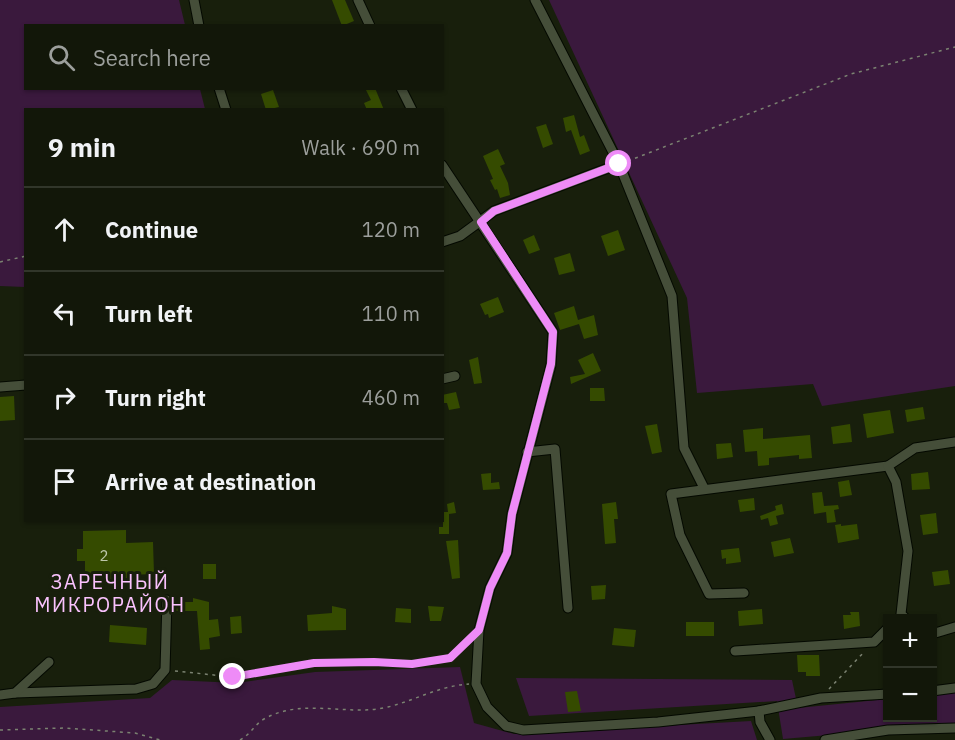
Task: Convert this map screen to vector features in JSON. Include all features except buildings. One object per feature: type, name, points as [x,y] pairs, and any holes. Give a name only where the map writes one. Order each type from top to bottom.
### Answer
[{"type":"street","points":[[194,0],[199,24]]},
{"type":"street","points":[[358,0],[369,24]]},
{"type":"street","points":[[535,0],[619,164],[672,296],[684,448],[704,488]]},
{"type":"street","points":[[220,90],[225,108]]},
{"type":"street","points":[[402,90],[411,108]]},
{"type":"street","points":[[444,241],[460,236],[494,211],[619,164]]},
{"type":"street","points":[[444,168],[553,332],[551,364],[512,514],[507,553],[490,588],[479,630],[476,684],[487,706],[506,726],[523,730],[658,722],[759,711],[821,698],[883,694]]},
{"type":"street","points":[[444,379],[455,376]]},
{"type":"street","points":[[0,387],[24,385]]},
{"type":"street","points":[[744,593],[710,594],[680,535],[671,494],[888,466],[915,448],[955,442]]},
{"type":"street","points":[[527,452],[555,450],[568,608]]},
{"type":"street","points":[[888,466],[896,482],[908,551],[901,614]]},
{"type":"street","points":[[0,695],[136,689],[153,684],[165,670],[167,600]]},
{"type":"street","points":[[937,633],[955,627]]},
{"type":"street","points":[[735,651],[874,642],[883,633]]},
{"type":"street","points":[[15,693],[49,662]]},
{"type":"street","points":[[937,690],[955,688]]},
{"type":"street","points":[[759,711],[760,723],[770,740]]},
{"type":"street","points":[[825,740],[888,730],[955,728]]},
{"type":"path","points":[[619,164],[851,74],[955,47]]},
{"type":"path","points":[[0,261],[24,256]]},
{"type":"path","points":[[165,670],[233,677],[314,663],[412,664],[450,658],[479,630]]},
{"type":"path","points":[[821,698],[874,642]]},
{"type":"path","points":[[240,740],[263,719],[291,710],[334,708],[370,710],[390,707],[448,686],[476,684]]},
{"type":"path","points":[[0,730],[64,728],[135,733],[160,740]]},
{"type":"shaded area","points":[[0,0],[179,0],[185,24],[24,24],[24,90],[200,90],[205,108],[24,108],[24,287],[0,286]]},
{"type":"shaded area","points":[[549,0],[955,0],[955,386],[822,406],[813,384],[697,393],[687,298]]},
{"type":"shaded area","points":[[460,667],[474,723],[514,734],[751,721],[757,740],[0,740],[0,707],[150,698],[172,680],[237,683],[315,672]]},
{"type":"shaded area","points":[[516,678],[792,680],[798,708],[883,699],[883,722],[937,722],[937,694],[955,692],[955,724],[783,739],[777,701],[529,716]]},
{"type":"district","name":"ЗАРЕЧНЫЙ МИКРОРАЙОН","points":[[110,592]]},
{"type":"route","points":[[233,677],[314,663],[412,664],[450,658],[479,630],[490,588],[507,553],[512,514],[551,364],[553,332],[481,222],[494,211],[619,164]]}]
